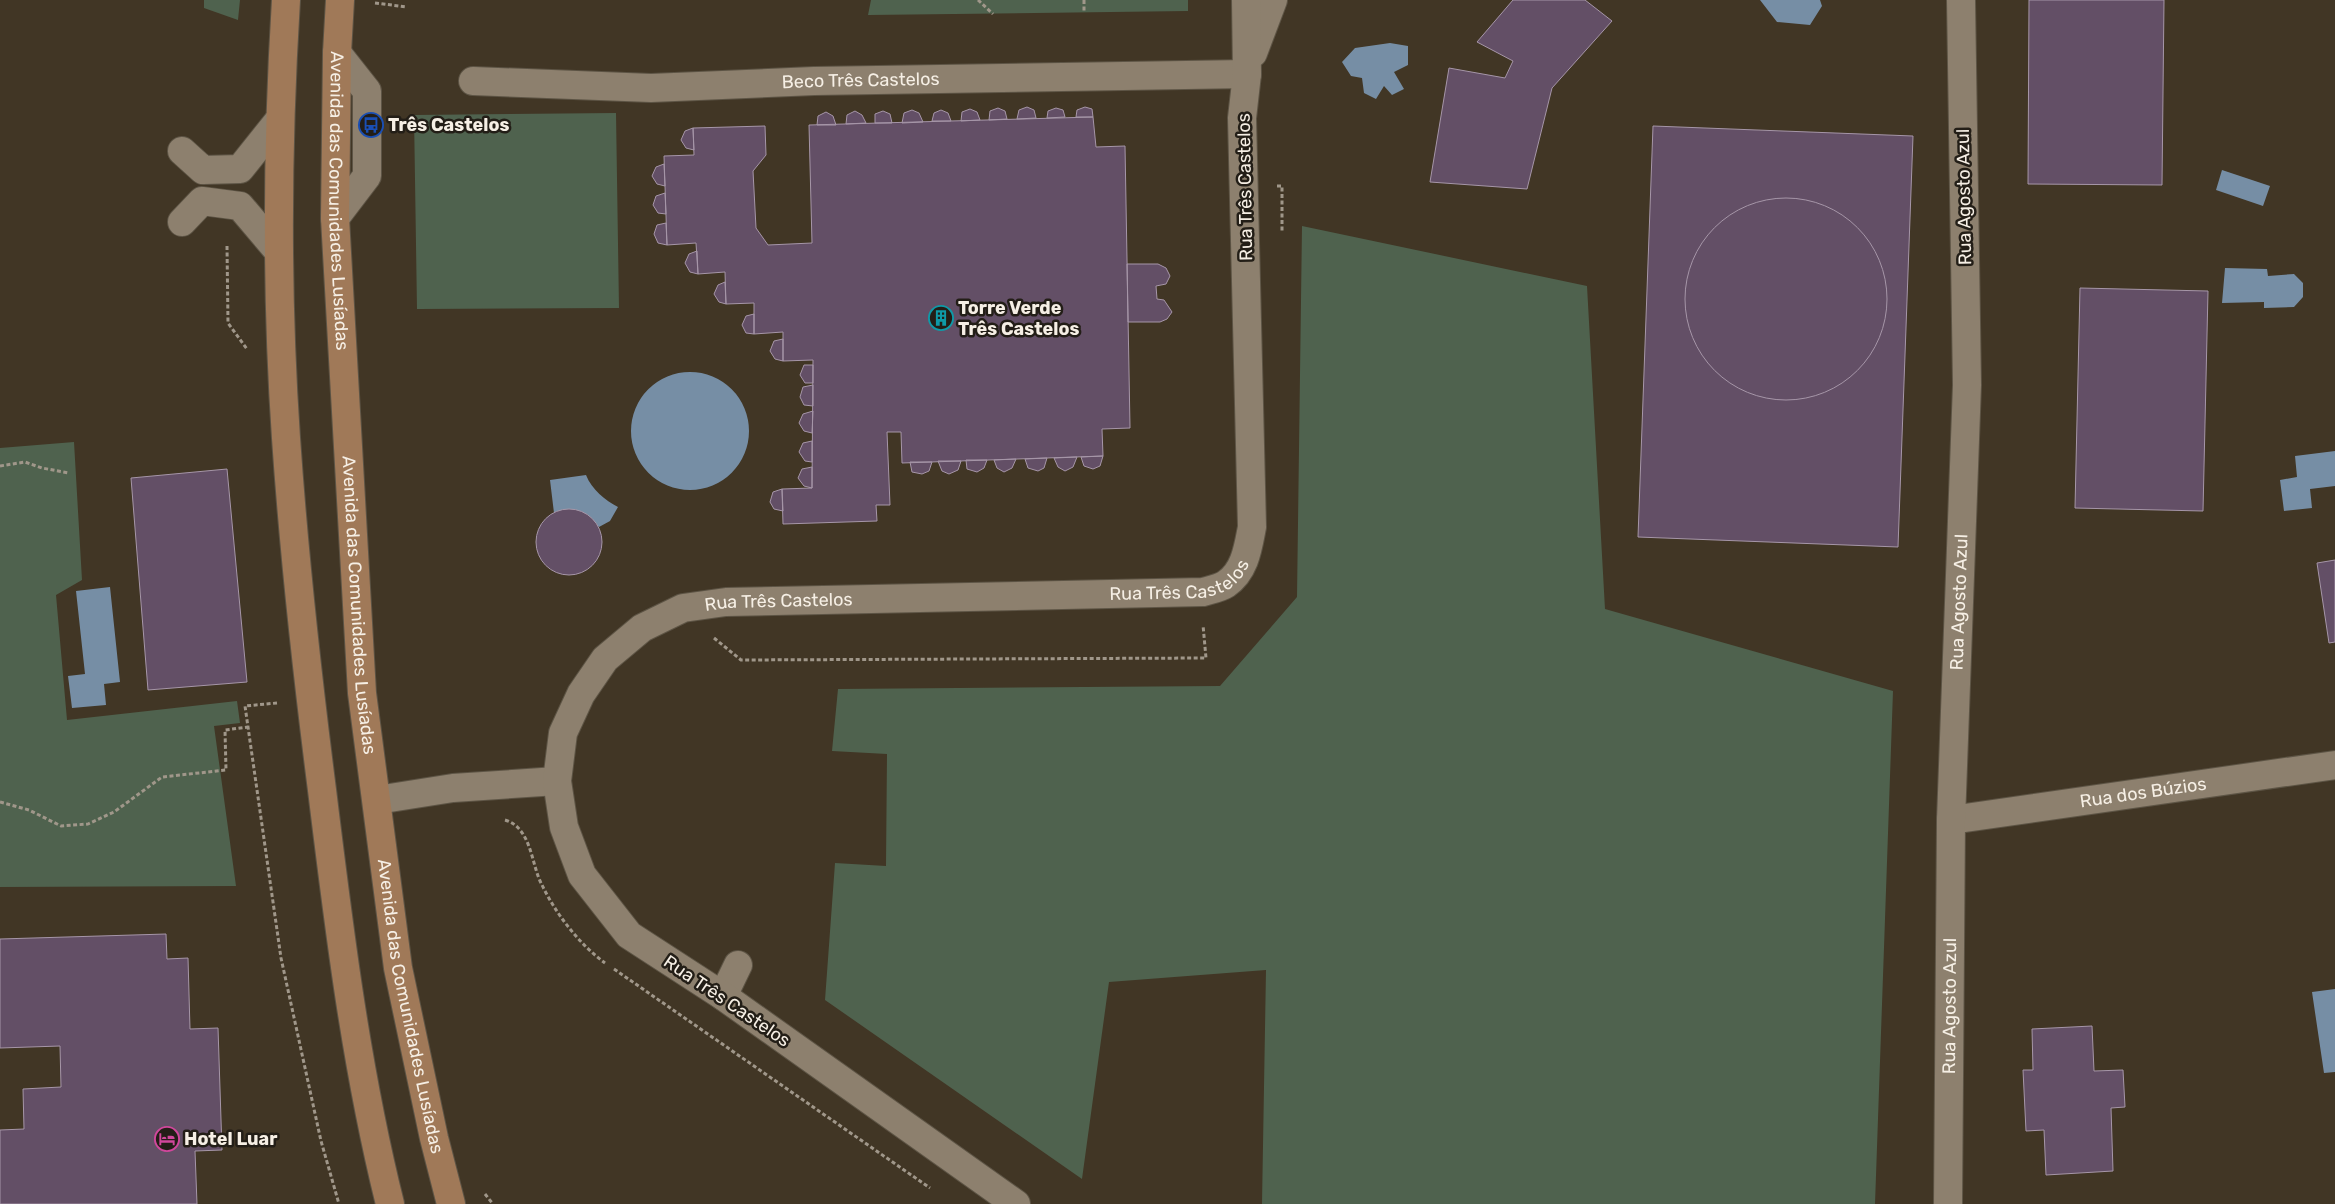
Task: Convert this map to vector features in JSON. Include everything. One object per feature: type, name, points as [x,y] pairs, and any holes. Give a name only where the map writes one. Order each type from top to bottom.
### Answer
[{"type":"main road","points":[[286,0],[280,119],[279,252],[286,438],[310,696],[346,988],[390,1204]]},
{"type":"main road","name":"Avenida das Comunidades Lusíadas","points":[[340,0],[337,53],[335,218],[362,693],[398,968],[434,1138],[451,1204]]},
{"type":"street","name":"Rua Três Castelos","points":[[1016,1204],[723,996],[629,935],[582,875],[564,827],[557,781],[563,733],[581,694],[606,659],[642,628],[683,608],[726,602],[1203,592],[1226,585],[1241,569],[1248,551],[1252,527],[1242,118],[1247,74],[1246,0]]},
{"type":"street","name":"Rua Três Castelos","points":[[1247,74],[1257,39],[1273,0]]},
{"type":"street","name":"Rua Agosto Azul","points":[[1948,1204],[1951,820],[1967,385],[1961,0]]},
{"type":"street","name":"Beco Três Castelos","points":[[473,81],[651,88],[824,81],[1247,74]]},
{"type":"street","points":[[182,151],[203,170],[240,169],[280,119]]},
{"type":"street","points":[[182,222],[202,200],[240,206],[279,252]]},
{"type":"street","name":"Rua dos Búzios","points":[[1951,820],[2335,765]]},
{"type":"street","points":[[377,800],[453,788],[557,781]]},
{"type":"street","points":[[723,996],[738,965]]},
{"type":"path","points":[[978,0],[993,14]]},
{"type":"path","points":[[1084,0],[1084,12]]},
{"type":"path","points":[[367,2],[407,7]]},
{"type":"path","points":[[211,202],[211,218],[227,246],[228,323],[251,355]]},
{"type":"path","points":[[0,466],[25,462],[42,468],[69,473]]},
{"type":"path","points":[[278,693],[278,703],[246,706],[248,727],[281,958],[321,1141],[339,1204]]},
{"type":"path","points":[[0,802],[28,810],[61,826],[88,824],[114,812],[138,792],[162,777],[226,770],[225,730],[248,727]]},
{"type":"path","points":[[498,818],[513,822],[529,845],[541,884],[570,928],[598,957],[936,1193]]},
{"type":"path","points":[[484,1192],[493,1204]]},
{"type":"green space","points":[[204,0],[240,0],[238,20],[204,8]]},
{"type":"green space","points":[[871,0],[1188,0],[1188,11],[868,15]]},
{"type":"green space","points":[[616,113],[619,308],[417,309],[414,115]]},
{"type":"green space","points":[[1302,226],[1587,286],[1605,609],[1893,691],[1875,1204],[1262,1204],[1266,970],[1109,982],[1082,1179],[825,1000],[835,863],[886,866],[887,754],[832,751],[838,689],[1220,686],[1297,597]]},
{"type":"green space","points":[[74,442],[82,580],[56,595],[67,720],[237,701],[240,723],[214,726],[236,886],[0,887],[0,448]]},
{"type":"water","points":[[1760,0],[1820,0],[1822,6],[1810,25],[1777,22]]},
{"type":"water","points":[[1390,43],[1408,46],[1408,65],[1394,72],[1404,89],[1392,95],[1384,86],[1376,99],[1364,93],[1362,78],[1351,76],[1342,62],[1355,48]]},
{"type":"water","points":[[2222,170],[2270,186],[2263,206],[2216,190]]},
{"type":"water","points":[[2225,268],[2267,269],[2268,276],[2294,274],[2303,283],[2303,297],[2294,307],[2264,308],[2264,302],[2222,303]]},
{"type":"water","points":[[690,372],[713,376],[732,389],[745,408],[749,431],[745,454],[732,473],[713,486],[690,490],[667,486],[648,473],[635,454],[631,431],[635,408],[648,389],[667,376]]},
{"type":"water","points":[[2335,451],[2335,486],[2310,489],[2312,508],[2284,511],[2280,480],[2297,477],[2295,456]]},
{"type":"water","points":[[586,475],[599,494],[618,507],[610,521],[599,527],[590,517],[579,511],[567,510],[554,513],[550,480]]},
{"type":"water","points":[[110,587],[120,682],[104,684],[106,705],[72,708],[68,676],[85,674],[76,591]]},
{"type":"water","points":[[2335,989],[2335,1072],[2324,1073],[2312,992]]},
{"type":"building","points":[[1513,0],[1585,0],[1612,21],[1552,88],[1527,189],[1430,182],[1449,68],[1505,78],[1513,61],[1477,42]]},
{"type":"building","points":[[2029,0],[2164,0],[2162,185],[2028,184]]},
{"type":"building","points":[[1027,107],[1034,110],[1036,118],[1017,119],[1019,110]]},
{"type":"building","points":[[1085,107],[1092,109],[1093,117],[1076,117],[1077,110]]},
{"type":"building","points":[[998,108],[1005,111],[1007,119],[989,120],[990,111]]},
{"type":"building","points":[[1056,108],[1063,110],[1065,117],[1047,118],[1048,111]]},
{"type":"building","points":[[970,109],[977,112],[980,120],[961,121],[962,112]]},
{"type":"building","points":[[912,110],[919,113],[923,122],[902,123],[904,113]]},
{"type":"building","points":[[941,110],[948,113],[951,121],[932,121],[934,113]]},
{"type":"building","points":[[855,111],[862,115],[866,123],[846,124],[847,115]]},
{"type":"building","points":[[883,111],[890,114],[892,123],[875,123],[875,114]]},
{"type":"building","points":[[826,112],[833,116],[836,125],[817,125],[818,116]]},
{"type":"building","name":"Torre Verde Três Castelos","points":[[1093,117],[1096,147],[1125,146],[1130,428],[1102,429],[1103,456],[902,463],[901,432],[887,432],[890,505],[876,505],[877,521],[783,524],[782,489],[812,488],[813,360],[783,361],[783,332],[754,334],[754,303],[726,304],[725,272],[698,274],[696,243],[667,245],[664,156],[694,155],[693,128],[765,126],[766,155],[753,171],[756,228],[768,245],[812,243],[809,125]]},
{"type":"building","points":[[1653,126],[1913,136],[1898,547],[1638,537]]},
{"type":"building","points":[[693,128],[694,150],[686,148],[681,140],[685,131]]},
{"type":"building","points":[[664,164],[665,186],[657,184],[652,176],[656,167]]},
{"type":"building","points":[[665,193],[666,214],[658,213],[653,205],[656,196]]},
{"type":"building","points":[[1786,198],[1806,200],[1825,206],[1842,215],[1864,235],[1879,260],[1885,279],[1887,299],[1885,319],[1879,338],[1870,355],[1850,377],[1825,392],[1806,398],[1786,400],[1766,398],[1747,392],[1730,383],[1708,363],[1693,338],[1687,319],[1685,299],[1687,279],[1693,260],[1702,243],[1722,221],[1747,206],[1766,200]]},
{"type":"building","points":[[666,223],[667,245],[658,243],[654,234],[657,225]]},
{"type":"building","points":[[697,251],[698,274],[690,272],[685,263],[689,254]]},
{"type":"building","points":[[1127,264],[1158,264],[1166,268],[1170,276],[1166,284],[1156,286],[1157,299],[1164,300],[1172,312],[1167,319],[1160,322],[1128,322]]},
{"type":"building","points":[[725,282],[726,304],[719,302],[714,294],[718,285]]},
{"type":"building","points":[[2080,288],[2208,291],[2203,511],[2075,508]]},
{"type":"building","points":[[754,314],[754,334],[746,333],[742,325],[746,316]]},
{"type":"building","points":[[783,339],[783,361],[775,359],[770,351],[774,341]]},
{"type":"building","points":[[804,365],[813,365],[813,383],[805,383],[800,375]]},
{"type":"building","points":[[813,385],[813,406],[804,405],[800,397],[803,387]]},
{"type":"building","points":[[813,411],[812,433],[804,431],[799,423],[803,414]]},
{"type":"building","points":[[812,441],[812,462],[805,461],[799,452],[803,443]]},
{"type":"building","points":[[1103,456],[1100,466],[1093,469],[1084,466],[1081,457]]},
{"type":"building","points":[[1077,457],[1073,467],[1065,471],[1058,467],[1054,458]]},
{"type":"building","points":[[1047,458],[1044,468],[1038,471],[1028,468],[1025,459]]},
{"type":"building","points":[[1016,459],[1012,468],[1004,472],[997,468],[994,460]]},
{"type":"building","points":[[966,460],[987,460],[984,468],[977,472],[967,469]]},
{"type":"building","points":[[938,461],[961,461],[958,470],[949,474],[942,471]]},
{"type":"building","points":[[910,462],[932,462],[929,471],[922,474],[912,472]]},
{"type":"building","points":[[812,467],[812,488],[804,486],[798,478],[802,469]]},
{"type":"building","points":[[227,469],[247,682],[148,690],[131,478]]},
{"type":"building","points":[[782,489],[783,511],[774,509],[770,502],[773,492]]},
{"type":"building","points":[[575,509],[593,518],[600,529],[602,542],[600,555],[593,566],[582,573],[563,575],[545,566],[538,555],[536,536],[545,518],[556,511]]},
{"type":"building","points":[[2335,560],[2335,642],[2329,643],[2317,563]]},
{"type":"building","points":[[166,934],[167,959],[188,958],[190,1029],[218,1028],[222,1150],[195,1151],[197,1204],[0,1204],[0,1130],[24,1129],[23,1089],[61,1087],[60,1046],[0,1048],[0,939]]},
{"type":"building","points":[[2092,1026],[2094,1071],[2123,1070],[2125,1107],[2111,1108],[2113,1171],[2046,1175],[2044,1130],[2026,1131],[2023,1070],[2033,1070],[2032,1029]]},
{"type":"place","name":"Três Castelos","points":[[371,125]]},
{"type":"place","name":"Torre Verde Três Castelos","points":[[941,318]]},
{"type":"place","name":"Hotel Luar","points":[[167,1139]]}]
